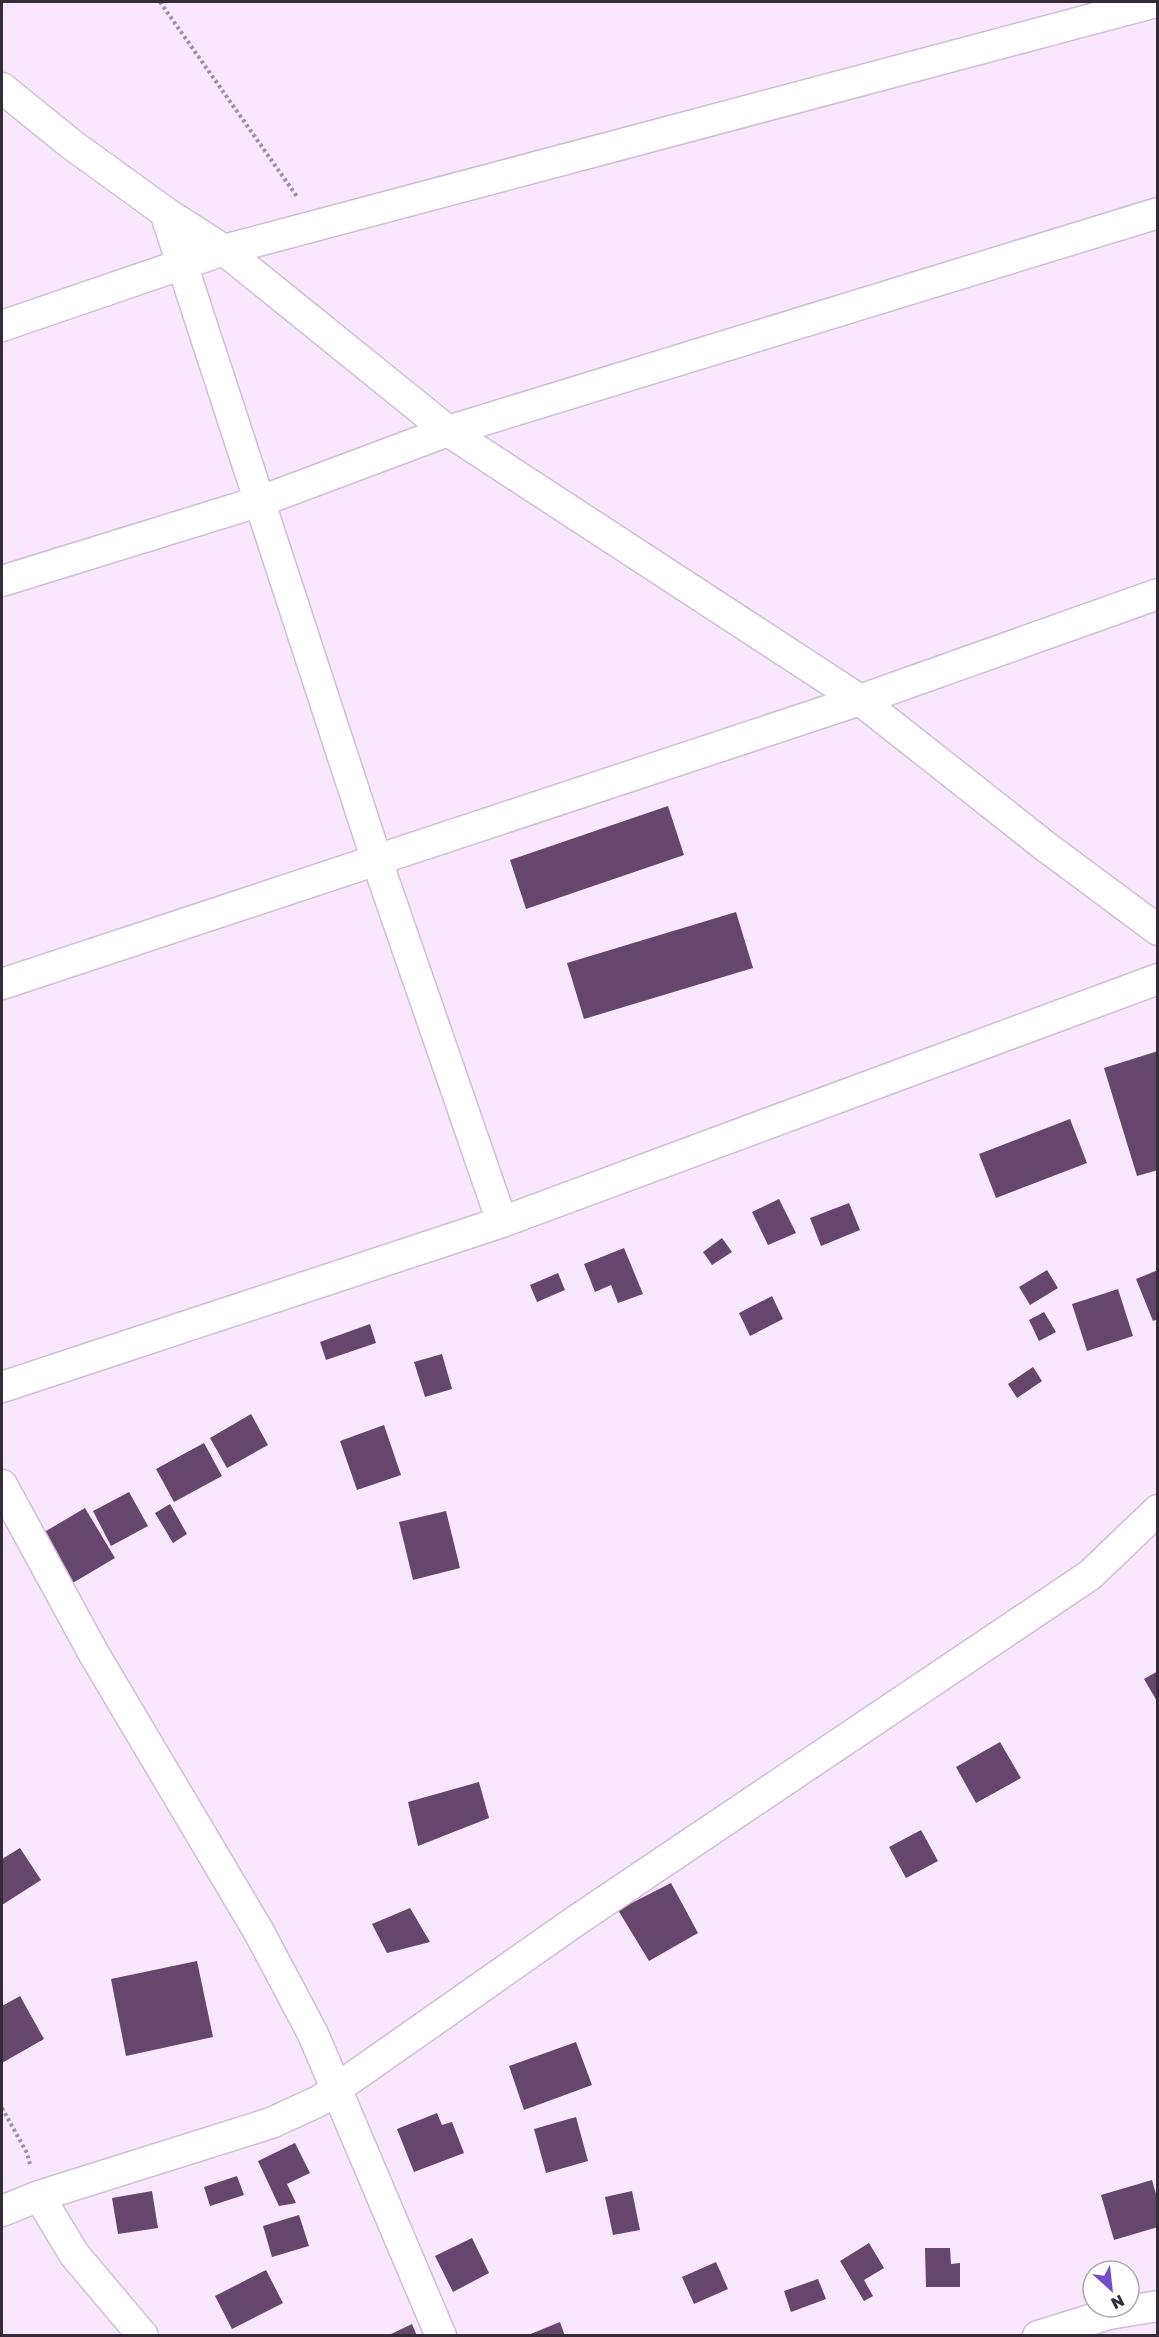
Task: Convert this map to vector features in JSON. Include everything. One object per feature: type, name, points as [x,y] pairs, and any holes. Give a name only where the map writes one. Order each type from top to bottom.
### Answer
[{"type":"street","points":[[2,326],[224,250],[1156,2]]},
{"type":"street","points":[[2,88],[71,144],[165,212],[224,250],[448,431],[860,699],[1045,846],[1158,930]]},
{"type":"street","points":[[165,212],[376,858],[502,1222]]},
{"type":"street","points":[[2,581],[261,501],[448,431],[1158,213]]},
{"type":"street","points":[[2,984],[860,699],[1158,594]]},
{"type":"street","points":[[2,1387],[502,1222],[1158,979]]},
{"type":"street","points":[[2,1485],[94,1654],[260,1932],[313,2034],[338,2088],[399,2240],[441,2336]]},
{"type":"street","points":[[2,2211],[39,2196],[271,2123],[319,2101],[577,1920],[1090,1575],[1158,1510]]},
{"type":"street","points":[[39,2196],[74,2254],[143,2336]]},
{"type":"street","points":[[1038,2336],[1109,2314],[1158,2306]]},
{"type":"path","points":[[160,2],[317,225]]},
{"type":"path","points":[[2,2108],[27,2153],[39,2196]]},
{"type":"building","points":[[668,806],[684,855],[526,909],[510,860]]},
{"type":"building","points":[[736,912],[753,968],[584,1019],[567,963]]},
{"type":"building","points":[[1158,1051],[1158,1170],[1137,1176],[1104,1068]]},
{"type":"building","points":[[1070,1119],[1087,1163],[996,1198],[979,1154]]},
{"type":"building","points":[[779,1199],[796,1233],[768,1245],[752,1212]]},
{"type":"building","points":[[849,1203],[860,1230],[821,1246],[810,1218]]},
{"type":"building","points":[[722,1238],[732,1252],[712,1265],[703,1252]]},
{"type":"building","points":[[624,1248],[643,1294],[618,1303],[611,1285],[595,1292],[584,1264]]},
{"type":"building","points":[[1047,1270],[1058,1288],[1030,1305],[1019,1287]]},
{"type":"building","points":[[1158,1270],[1158,1319],[1153,1321],[1136,1279]]},
{"type":"building","points":[[558,1273],[565,1290],[537,1302],[530,1285]]},
{"type":"building","points":[[1118,1289],[1133,1336],[1087,1351],[1072,1304]]},
{"type":"building","points":[[772,1296],[783,1319],[750,1336],[739,1313]]},
{"type":"building","points":[[1044,1312],[1056,1332],[1039,1341],[1029,1320]]},
{"type":"building","points":[[370,1324],[376,1343],[326,1360],[320,1342]]},
{"type":"building","points":[[442,1354],[452,1389],[425,1397],[414,1362]]},
{"type":"building","points":[[1033,1367],[1042,1381],[1017,1398],[1008,1384]]},
{"type":"building","points":[[251,1414],[268,1445],[227,1468],[210,1438]]},
{"type":"building","points":[[384,1425],[401,1475],[357,1490],[340,1441]]},
{"type":"building","points":[[204,1443],[222,1476],[174,1502],[156,1469]]},
{"type":"building","points":[[129,1492],[148,1526],[111,1546],[93,1511]]},
{"type":"building","points":[[170,1504],[187,1534],[173,1543],[155,1513]]},
{"type":"building","points":[[85,1508],[115,1558],[71,1584],[41,1534]]},
{"type":"building","points":[[446,1511],[460,1568],[413,1580],[399,1522]]},
{"type":"building","points":[[1158,1671],[1158,1703],[1144,1679]]},
{"type":"building","points":[[1000,1742],[1021,1778],[976,1803],[956,1767]]},
{"type":"building","points":[[479,1782],[489,1818],[418,1846],[408,1802]]},
{"type":"building","points":[[921,1830],[938,1861],[906,1878],[889,1847]]},
{"type":"building","points":[[20,1848],[41,1880],[2,1905],[2,1859]]},
{"type":"building","points":[[671,1883],[698,1933],[649,1961],[618,1910]]},
{"type":"building","points":[[410,1908],[430,1942],[387,1953],[372,1924]]},
{"type":"building","points":[[197,1961],[213,2037],[126,2056],[111,1979]]},
{"type":"building","points":[[20,1996],[44,2039],[2,2063],[2,2006]]},
{"type":"building","points":[[576,2042],[592,2085],[524,2110],[509,2066]]},
{"type":"building","points":[[437,2113],[442,2125],[452,2122],[464,2153],[414,2172],[397,2129]]},
{"type":"building","points":[[576,2117],[588,2161],[546,2173],[534,2129]]},
{"type":"building","points":[[295,2143],[310,2173],[287,2184],[296,2203],[279,2206],[258,2161]]},
{"type":"building","points":[[237,2176],[244,2195],[210,2206],[204,2187]]},
{"type":"building","points":[[1152,2180],[1158,2201],[1158,2227],[1114,2240],[1101,2195]]},
{"type":"building","points":[[152,2191],[158,2228],[118,2234],[112,2198]]},
{"type":"building","points":[[632,2191],[640,2230],[613,2235],[605,2197]]},
{"type":"building","points":[[299,2215],[309,2246],[272,2257],[263,2226]]},
{"type":"building","points":[[472,2238],[489,2273],[453,2292],[435,2256]]},
{"type":"building","points":[[869,2243],[884,2268],[864,2280],[873,2296],[864,2301],[840,2261]]},
{"type":"building","points":[[925,2248],[950,2248],[951,2264],[960,2263],[960,2287],[926,2287]]},
{"type":"building","points":[[716,2262],[728,2289],[694,2304],[682,2277]]},
{"type":"building","points":[[266,2270],[283,2303],[232,2329],[215,2296]]},
{"type":"building","points":[[818,2279],[826,2299],[791,2312],[784,2291]]},
{"type":"building","points":[[560,2322],[565,2336],[528,2336],[528,2335]]},
{"type":"building","points":[[412,2324],[417,2336],[387,2336]]}]
